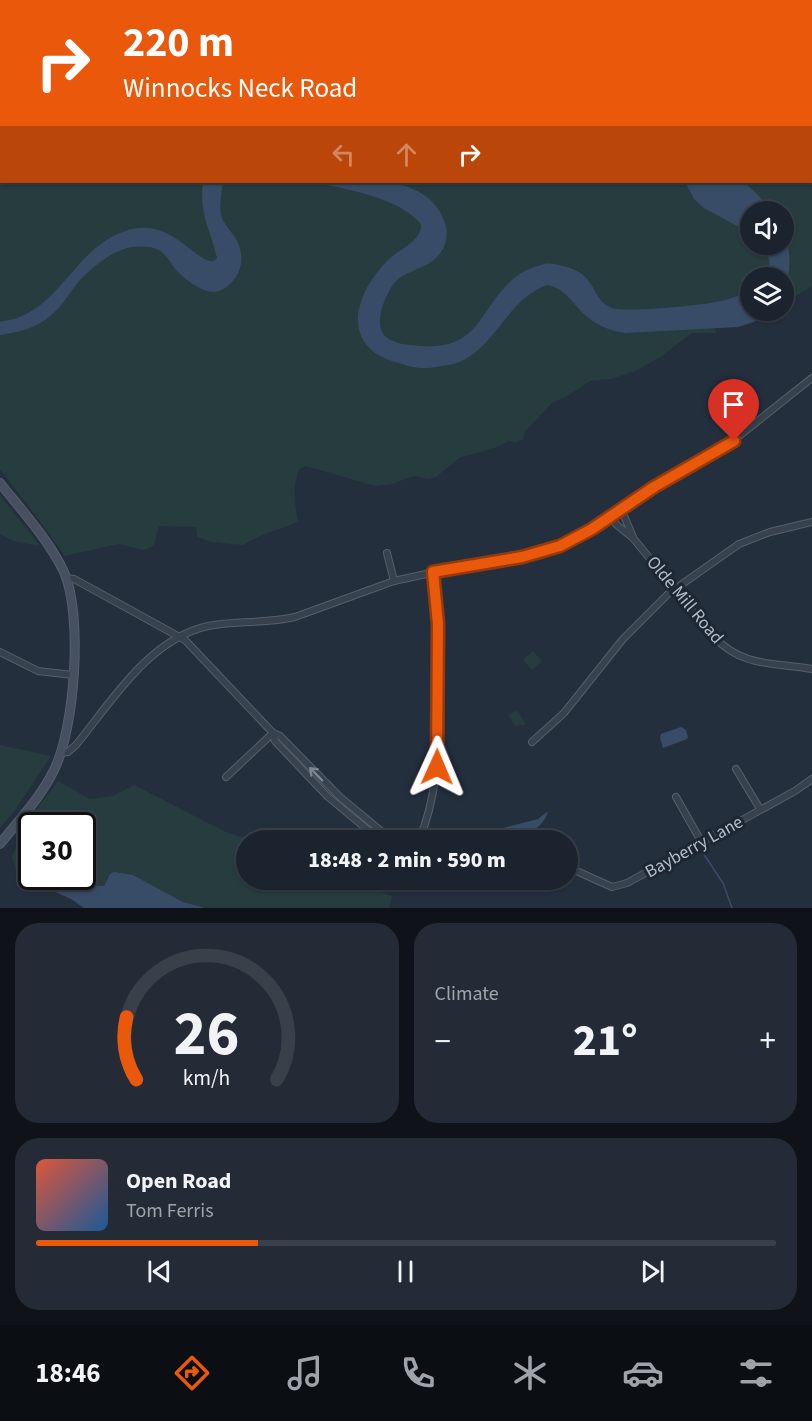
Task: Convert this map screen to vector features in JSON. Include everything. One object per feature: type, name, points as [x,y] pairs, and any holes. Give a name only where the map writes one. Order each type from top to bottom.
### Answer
[{"type":"main road","points":[[0,483],[45,542],[66,579],[73,613],[73,675],[68,726],[61,753],[54,771],[38,795],[0,844]]},
{"type":"street","points":[[61,753],[68,752],[76,745],[142,665],[179,635],[212,626],[302,616],[394,581],[508,560],[548,550],[574,539],[654,487],[729,444],[812,378]]},
{"type":"street","name":"Olde Mill Road","points":[[620,510],[633,538]]},
{"type":"street","name":"Olde Mill Road","points":[[610,517],[633,538],[713,636],[732,653],[755,662],[812,669]]},
{"type":"street","points":[[532,742],[564,713],[623,639],[662,598],[739,544],[765,534],[812,522]]},
{"type":"street","points":[[387,553],[394,581]]},
{"type":"street","points":[[422,830],[433,798],[437,767],[438,624],[433,572]]},
{"type":"street","points":[[66,579],[79,582],[179,635],[203,657],[273,733],[280,736],[340,797],[380,830]]},
{"type":"street","points":[[0,652],[34,670],[73,675]]},
{"type":"street","points":[[226,777],[273,733]]},
{"type":"street","points":[[273,733],[275,741],[314,784],[368,830]]},
{"type":"street","points":[[736,769],[760,809]]},
{"type":"street","name":"Bayberry Lane","points":[[578,871],[616,887],[702,843],[795,791],[812,779]]},
{"type":"street","points":[[676,797],[702,843]]},
{"type":"green space","points":[[0,183],[694,183],[740,222],[740,255],[770,255],[770,267],[740,267],[740,298],[709,305],[716,333],[692,333],[659,358],[633,372],[611,379],[590,381],[566,397],[553,402],[525,431],[523,439],[515,443],[509,441],[459,458],[436,477],[428,479],[414,476],[392,484],[375,486],[306,466],[299,469],[295,489],[298,522],[243,545],[211,542],[197,537],[196,527],[159,526],[154,545],[150,548],[142,550],[119,544],[65,556],[0,469]]},
{"type":"green space","points":[[741,183],[812,183],[812,286],[794,297],[794,267],[791,267],[790,255],[794,255],[794,201],[758,201]]},
{"type":"green space","points":[[0,495],[40,546],[13,541],[0,534]]},
{"type":"green space","points":[[533,651],[542,661],[532,670],[523,660]]},
{"type":"green space","points":[[517,710],[526,724],[516,727],[508,715]]},
{"type":"green space","points":[[0,745],[51,756],[15,810],[0,828]]},
{"type":"green space","points":[[58,781],[90,799],[113,796],[134,785],[236,835],[236,890],[376,890],[392,896],[389,908],[205,908],[183,902],[133,875],[110,874],[104,886],[98,886],[96,885],[96,812],[34,812]]},
{"type":"green space","points":[[18,843],[17,874],[12,857]]},
{"type":"water","points":[[203,183],[223,183],[221,214],[241,253],[239,271],[228,286],[215,292],[201,289],[177,271],[159,250],[132,247],[110,255],[90,270],[59,308],[39,324],[14,333],[0,335],[0,322],[19,317],[37,307],[50,297],[97,247],[111,237],[128,230],[144,228],[158,230],[170,235],[199,256],[214,261],[217,258],[206,221]]},
{"type":"water","points":[[318,183],[393,183],[407,186],[423,194],[436,206],[445,223],[446,241],[440,253],[429,263],[398,279],[382,307],[381,331],[388,339],[406,345],[440,346],[455,342],[476,326],[501,291],[513,279],[526,270],[546,264],[563,266],[583,275],[600,299],[612,308],[649,309],[703,304],[740,295],[740,321],[755,321],[738,327],[625,333],[594,322],[559,289],[547,285],[522,300],[483,345],[472,355],[459,362],[418,368],[386,359],[375,353],[365,343],[358,320],[360,307],[370,283],[378,272],[390,258],[418,236],[421,224],[399,207],[371,196]]},
{"type":"water","points":[[686,183],[745,183],[763,201],[740,201],[740,228],[704,208],[694,199]]},
{"type":"water","points":[[768,255],[789,255],[789,267],[769,267]]},
{"type":"water","points":[[681,727],[686,730],[687,739],[663,748],[661,734]]},
{"type":"water","points":[[548,811],[540,825],[534,830],[500,830],[503,828],[538,819]]},
{"type":"water","points":[[114,872],[133,875],[183,902],[205,908],[84,908],[51,890],[96,890],[96,885],[104,886],[110,874]]},
{"type":"waterway","points":[[703,853],[723,883],[732,908]]},
{"type":"route","points":[[437,767],[438,624],[433,572],[522,557],[560,546],[592,529],[654,487],[734,441]]}]
